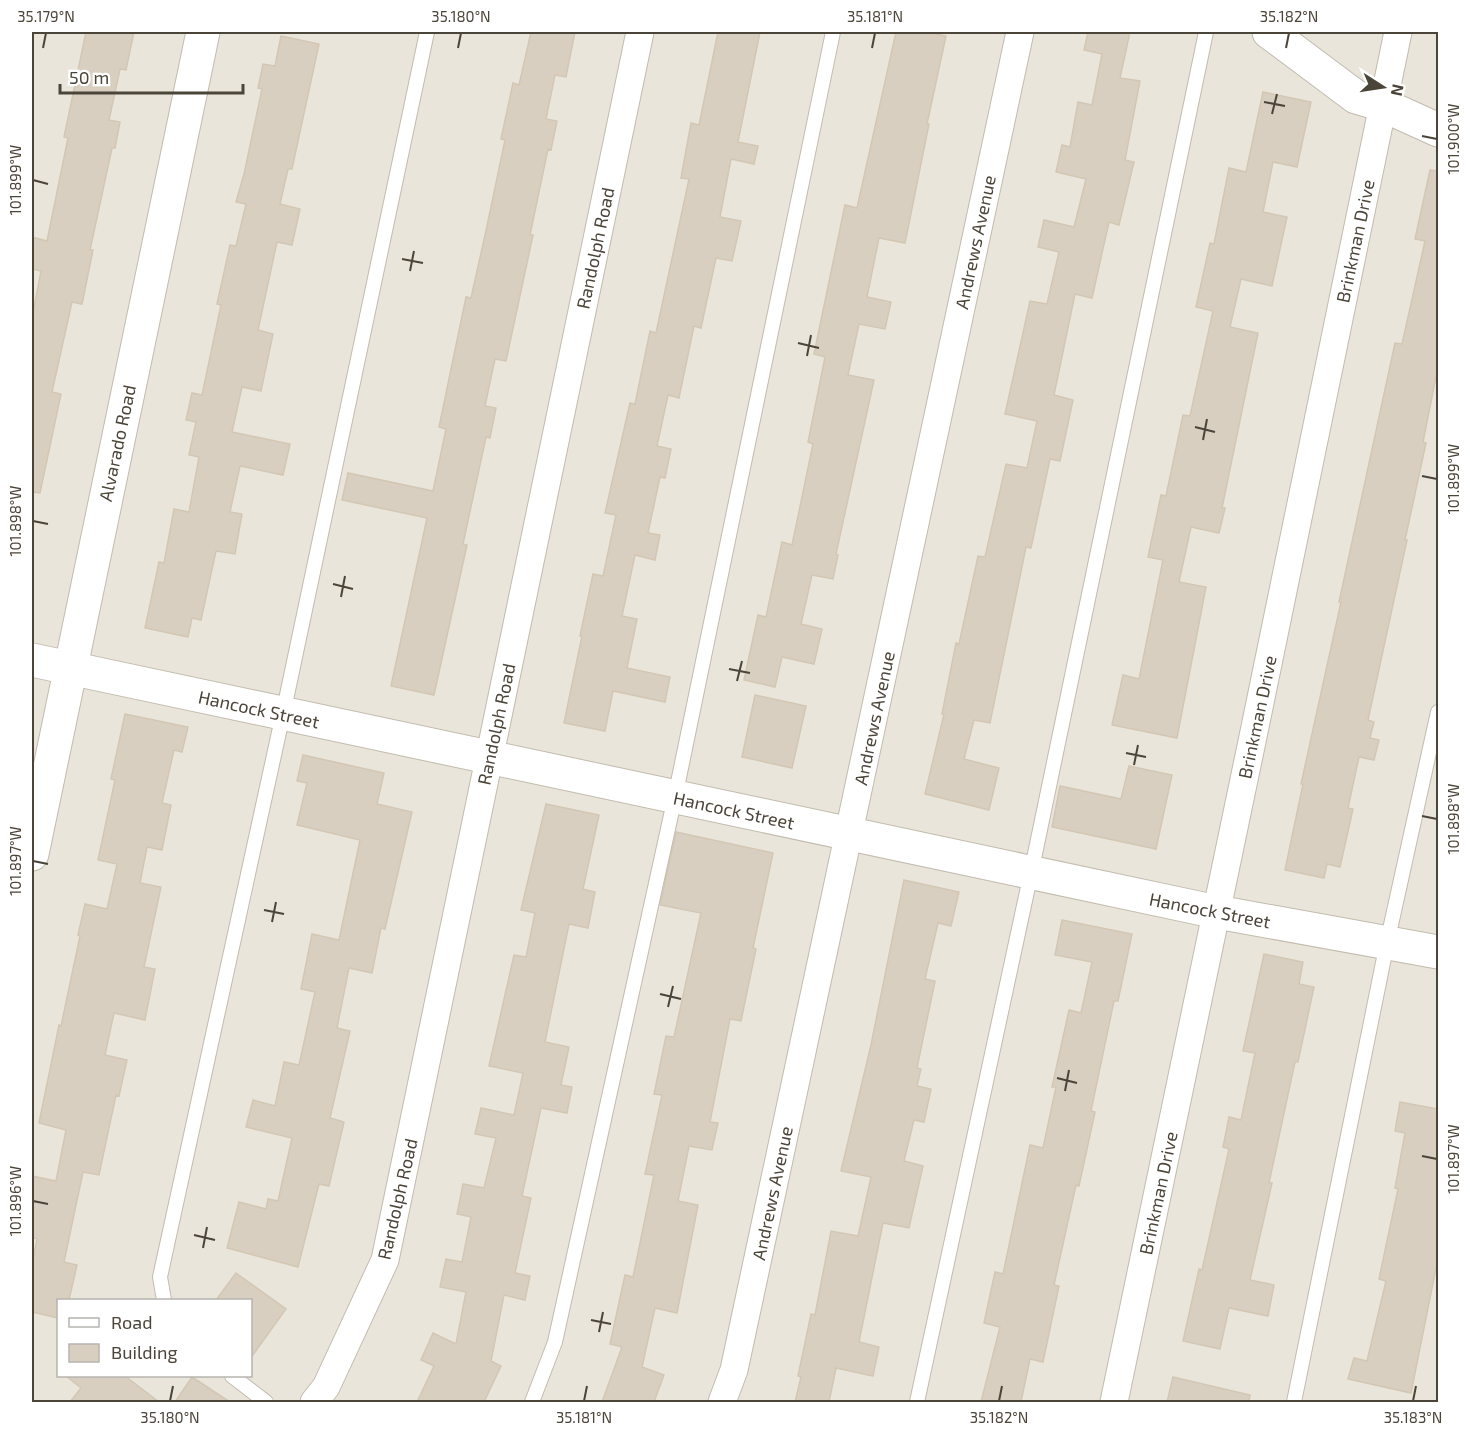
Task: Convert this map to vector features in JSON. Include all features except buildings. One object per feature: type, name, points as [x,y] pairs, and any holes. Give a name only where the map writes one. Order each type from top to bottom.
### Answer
[{"type":"street","name":"Alvarado Road","points":[[32,854],[203,32]]},
{"type":"street","name":"Randolph Road","points":[[314,1402],[326,1388],[385,1260],[640,32]]},
{"type":"street","name":"Andrews Avenue","points":[[722,1402],[734,1370],[1020,32]]},
{"type":"street","points":[[1269,32],[1356,97],[1383,105],[1438,130]]},
{"type":"street","name":"Brinkman Drive","points":[[1113,1402],[1398,32]]},
{"type":"street","name":"Hancock Street","points":[[32,660],[1216,912],[1438,952]]},
{"type":"lane","points":[[164,1299],[160,1277],[283,714],[427,32]]},
{"type":"lane","points":[[532,1402],[555,1342],[675,797],[833,32]]},
{"type":"lane","points":[[917,1402],[1031,873],[1206,32]]},
{"type":"lane","points":[[1293,1402],[1387,943],[1438,712]]},
{"type":"lane","points":[[233,1377],[266,1402]]},
{"type":"shaded area","points":[[32,32],[1438,32],[1438,1402],[32,1402]]}]
